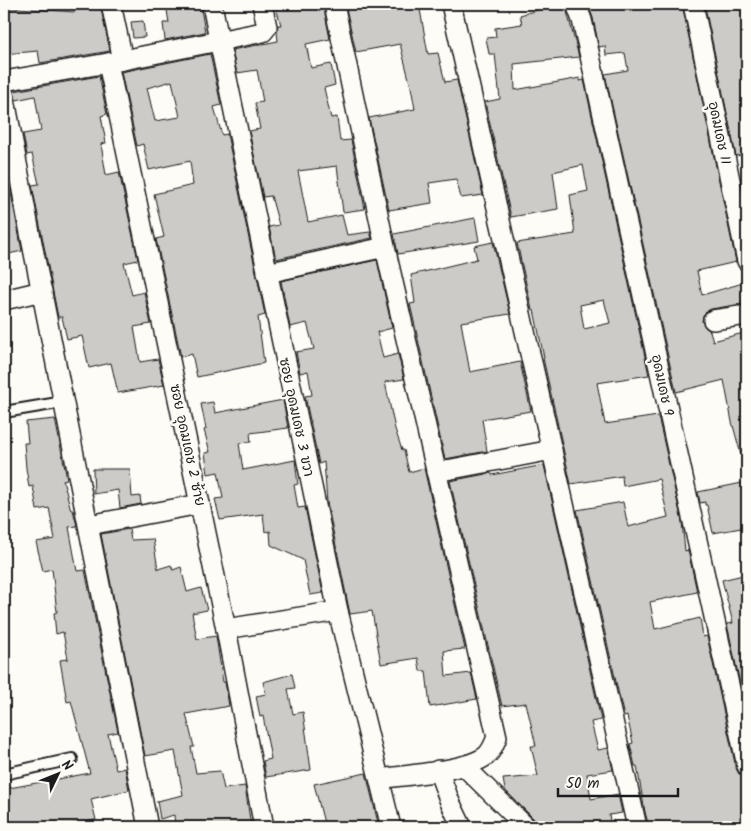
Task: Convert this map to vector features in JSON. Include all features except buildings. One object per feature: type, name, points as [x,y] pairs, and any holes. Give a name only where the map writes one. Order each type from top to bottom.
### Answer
[{"type":"street","name":"ซอย อุดมเดช 2 ซ้าย","points":[[111,4],[116,62],[264,827]]},
{"type":"street","name":"ซอย อุดมเดช 3 ขวา","points":[[212,4],[338,612],[391,827]]},
{"type":"street","points":[[4,81],[116,62],[265,30],[267,26],[262,4]]},
{"type":"street","points":[[334,4],[385,247],[497,737],[492,750],[485,757],[464,766],[380,779]]},
{"type":"street","points":[[451,4],[637,827]]},
{"type":"street","name":"อุดมเดช 9","points":[[576,4],[582,20],[747,766]]},
{"type":"street","name":"อุดมเดช 11","points":[[693,4],[747,262]]},
{"type":"street","points":[[4,94],[148,827]]},
{"type":"street","points":[[267,272],[385,247]]},
{"type":"street","points":[[4,300],[42,291]]},
{"type":"street","points":[[713,320],[747,315]]},
{"type":"street","points":[[436,472],[552,450]]},
{"type":"street","points":[[89,526],[200,504]]},
{"type":"street","points":[[226,629],[338,612]]},
{"type":"street","points":[[464,766],[526,827]]},
{"type":"street","points":[[438,770],[462,827]]},
{"type":"lane","points":[[4,412],[64,402]]},
{"type":"lane","points":[[4,774],[72,759]]}]
